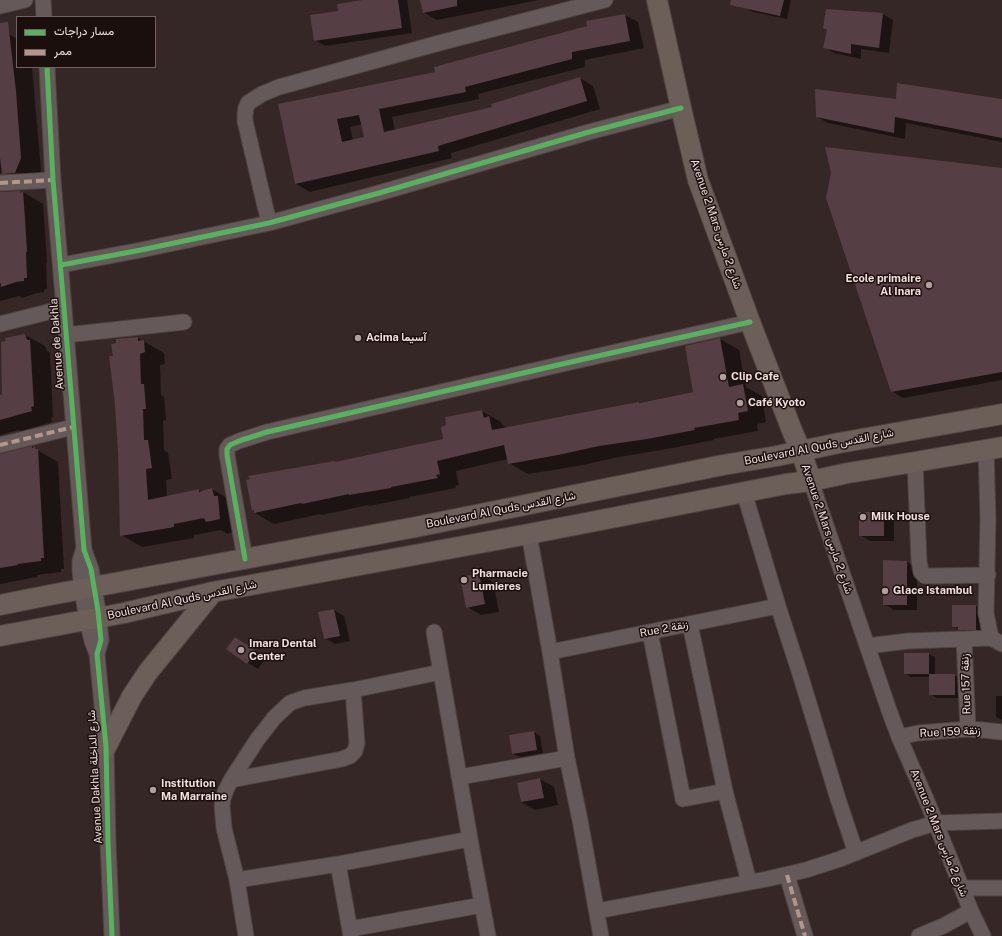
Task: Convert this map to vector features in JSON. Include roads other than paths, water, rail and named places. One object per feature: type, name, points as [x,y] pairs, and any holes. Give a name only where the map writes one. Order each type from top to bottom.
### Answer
[{"type":"main road","name":"Avenue 2 Mars شارع 2 مارس","points":[[657,0],[698,180],[750,322],[801,451],[811,481]]},
{"type":"main road","name":"Boulevard Al Quds شارع القدس","points":[[0,605],[423,526],[715,467],[777,456],[839,442],[1002,414]]},
{"type":"main road","name":"Boulevard Al Quds شارع القدس","points":[[0,636],[124,613],[214,592],[529,534],[786,484],[811,481],[848,473],[994,448]]},
{"type":"main road","points":[[106,746],[132,696],[148,672],[214,592]]},
{"type":"street","points":[[0,6],[25,0]]},
{"type":"street","points":[[43,0],[44,16]]},
{"type":"street","points":[[268,223],[245,121],[248,103],[257,97],[279,87],[605,0]]},
{"type":"street","name":"Avenue de Dakhla","points":[[47,68],[53,180],[84,550],[80,560],[80,571],[88,588],[93,618]]},
{"type":"street","points":[[61,265],[141,250],[268,223],[379,193],[589,132],[681,108]]},
{"type":"street","points":[[0,183],[53,180]]},
{"type":"street","points":[[0,324],[64,308]]},
{"type":"street","points":[[66,336],[184,322]]},
{"type":"street","points":[[244,559],[227,455],[227,449],[230,445],[238,441],[267,432],[353,412],[750,322]]},
{"type":"street","points":[[0,444],[73,427]]},
{"type":"street","points":[[867,646],[908,641],[964,639],[996,641],[986,613],[988,574],[987,469],[994,448]]},
{"type":"street","points":[[915,462],[919,562],[921,572],[925,576],[988,574]]},
{"type":"street","name":"Avenue 2 Mars شارع 2 مارس","points":[[811,481],[899,737],[936,823],[971,911],[983,936]]},
{"type":"street","points":[[744,492],[778,606],[856,853]]},
{"type":"street","points":[[529,534],[567,758],[601,936]]},
{"type":"street","name":"Rue 2 زنقة","points":[[550,652],[778,606]]},
{"type":"street","name":"Avenue Dakhla شارع الداخلة","points":[[93,618],[92,641],[98,654],[106,746],[112,936]]},
{"type":"street","points":[[690,624],[725,792],[749,882]]},
{"type":"street","points":[[434,632],[488,936]]},
{"type":"street","points":[[650,632],[682,799],[725,792]]},
{"type":"street","name":"Rue 157 زنقة","points":[[964,639],[968,729]]},
{"type":"street","points":[[246,936],[237,880],[224,828],[222,806],[223,798],[231,780],[261,734],[274,718],[290,703],[304,698],[353,690],[441,672]]},
{"type":"street","points":[[231,780],[342,759],[350,756],[355,751],[356,743],[353,690]]},
{"type":"street","name":"Rue 159 زنقة","points":[[899,737],[918,733],[968,729],[1002,732]]},
{"type":"street","points":[[460,776],[567,758]]},
{"type":"street","points":[[597,911],[787,875],[824,865],[912,830],[936,823],[1002,821]]},
{"type":"street","points":[[237,880],[338,864],[470,839]]},
{"type":"street","points":[[338,864],[350,933],[482,905]]},
{"type":"street","points":[[787,875],[805,936]]},
{"type":"street","points":[[962,888],[1002,888]]},
{"type":"street","points":[[919,936],[943,926],[971,911]]},
{"type":"place","name":"Ecole primaire Al Inara","points":[[929,285]]},
{"type":"place","name":"Acima آسيما","points":[[358,338]]},
{"type":"place","name":"Clip Cafe","points":[[723,377]]},
{"type":"place","name":"Café Kyoto","points":[[740,403]]},
{"type":"place","name":"Milk House","points":[[863,517]]},
{"type":"place","name":"Pharmacie Lumieres","points":[[464,580]]},
{"type":"place","name":"Glace Istambul","points":[[885,591]]},
{"type":"place","name":"Imara Dental Center","points":[[241,650]]},
{"type":"place","name":"Institution Ma Marraine","points":[[153,790]]}]
